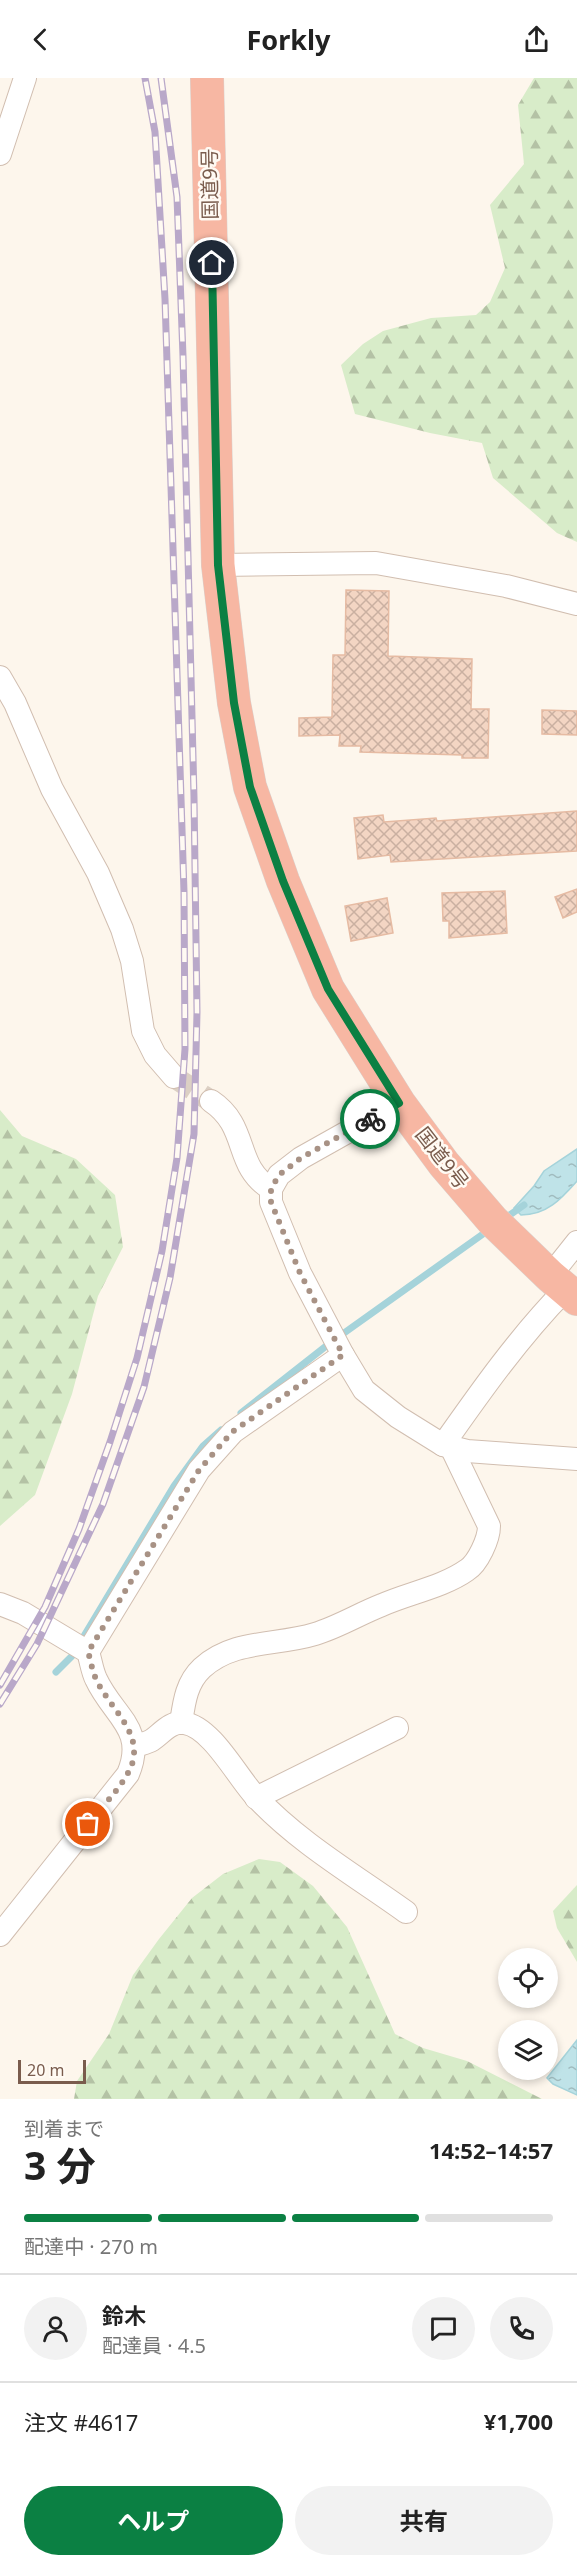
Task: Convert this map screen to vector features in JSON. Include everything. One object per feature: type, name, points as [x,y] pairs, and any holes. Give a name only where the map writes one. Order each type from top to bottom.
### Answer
[{"type":"highway","name":"国道9号","points":[[207,78],[218,565],[234,703],[250,787],[283,881],[328,989],[399,1103],[444,1164],[493,1221],[564,1288]]},
{"type":"street","points":[[0,154],[25,78]]},
{"type":"street","points":[[218,565],[376,563],[506,586],[577,604]]},
{"type":"street","points":[[0,677],[15,703],[52,789],[98,873],[122,929],[132,962],[143,1030],[155,1055],[174,1077]]},
{"type":"street","points":[[211,1101],[225,1110],[234,1124],[251,1172],[271,1189]]},
{"type":"street","points":[[399,1103],[301,1158],[279,1175],[271,1189],[271,1202],[300,1273],[364,1390],[398,1417],[447,1446],[508,1456],[577,1459]]},
{"type":"street","points":[[447,1446],[524,1336],[564,1288],[577,1242]]},
{"type":"street","points":[[88,1652],[199,1470],[232,1432],[338,1345]]},
{"type":"street","points":[[181,1723],[184,1699],[190,1684],[213,1660],[231,1650],[253,1644],[296,1639],[333,1628],[380,1605],[459,1574],[475,1563],[489,1526],[447,1446]]},
{"type":"street","points":[[0,1604],[23,1613],[88,1652],[96,1679],[130,1732],[135,1746],[128,1774],[0,1935]]},
{"type":"street","points":[[135,1746],[150,1741],[176,1723],[197,1728],[208,1737],[256,1797],[304,1840],[406,1912]]},
{"type":"street","points":[[256,1797],[397,1728]]},
{"type":"green space","points":[[534,78],[577,78],[577,542],[557,533],[493,478],[482,443],[430,433],[355,414],[341,365],[363,344],[383,331],[431,318],[476,315],[490,302],[505,268],[490,205],[524,164],[518,105]]},
{"type":"green space","points":[[0,1110],[22,1136],[76,1159],[115,1195],[123,1247],[98,1296],[72,1394],[35,1495],[0,1526]]},
{"type":"green space","points":[[259,1859],[280,1862],[313,1886],[347,1927],[395,2034],[423,2048],[467,2061],[498,2077],[498,2080],[504,2080],[542,2099],[74,2099],[77,2081],[109,2034],[133,1975],[192,1898],[223,1874]]},
{"type":"green space","points":[[577,1885],[577,1962],[557,1928],[553,1911]]},
{"type":"water","points":[[577,1149],[577,1181],[553,1205],[538,1212],[521,1215],[514,1208],[544,1171]]},
{"type":"water","points":[[577,2040],[577,2095],[549,2080],[558,2080],[558,2064]]},
{"type":"building","points":[[346,590],[389,591],[388,656],[472,659],[471,709],[489,709],[488,758],[360,752],[361,746],[339,746],[340,735],[299,736],[299,718],[332,717],[333,655],[345,655]]},
{"type":"building","points":[[542,710],[577,711],[577,735],[542,734]]},
{"type":"building","points":[[577,811],[577,851],[391,862],[390,855],[358,859],[354,818],[383,815],[384,822],[436,818],[437,821]]},
{"type":"building","points":[[577,889],[577,912],[563,918],[555,897]]},
{"type":"building","points":[[505,891],[507,933],[449,938],[449,921],[443,921],[442,893]]},
{"type":"building","points":[[387,898],[393,933],[351,941],[345,906]]},
{"type":"waterway","points":[[504,1219],[524,1205]]},
{"type":"waterway","points":[[241,1413],[330,1343],[490,1229]]},
{"type":"waterway","points":[[56,1672],[72,1656],[174,1486],[203,1446],[221,1430]]},
{"type":"tunnel","points":[[174,1077],[211,1101]]},
{"type":"railway","points":[[0,1685],[45,1607],[79,1529],[110,1442],[137,1358],[162,1251],[177,1158],[185,1049],[184,892],[165,299],[155,132],[145,78]]},
{"type":"railway","points":[[0,1704],[37,1644],[103,1504],[144,1387],[170,1278],[194,1134],[197,1012],[194,797],[183,356],[177,197],[161,78]]},
{"type":"way so far","points":[[88,1824],[128,1774],[135,1746],[130,1732],[96,1679],[88,1652],[199,1470],[232,1432],[343,1355],[300,1273],[271,1202],[271,1189],[279,1175],[301,1158],[370,1119]]},
{"type":"route","points":[[212,263],[218,565],[234,703],[250,787],[283,881],[328,989],[399,1103],[370,1119]]}]
